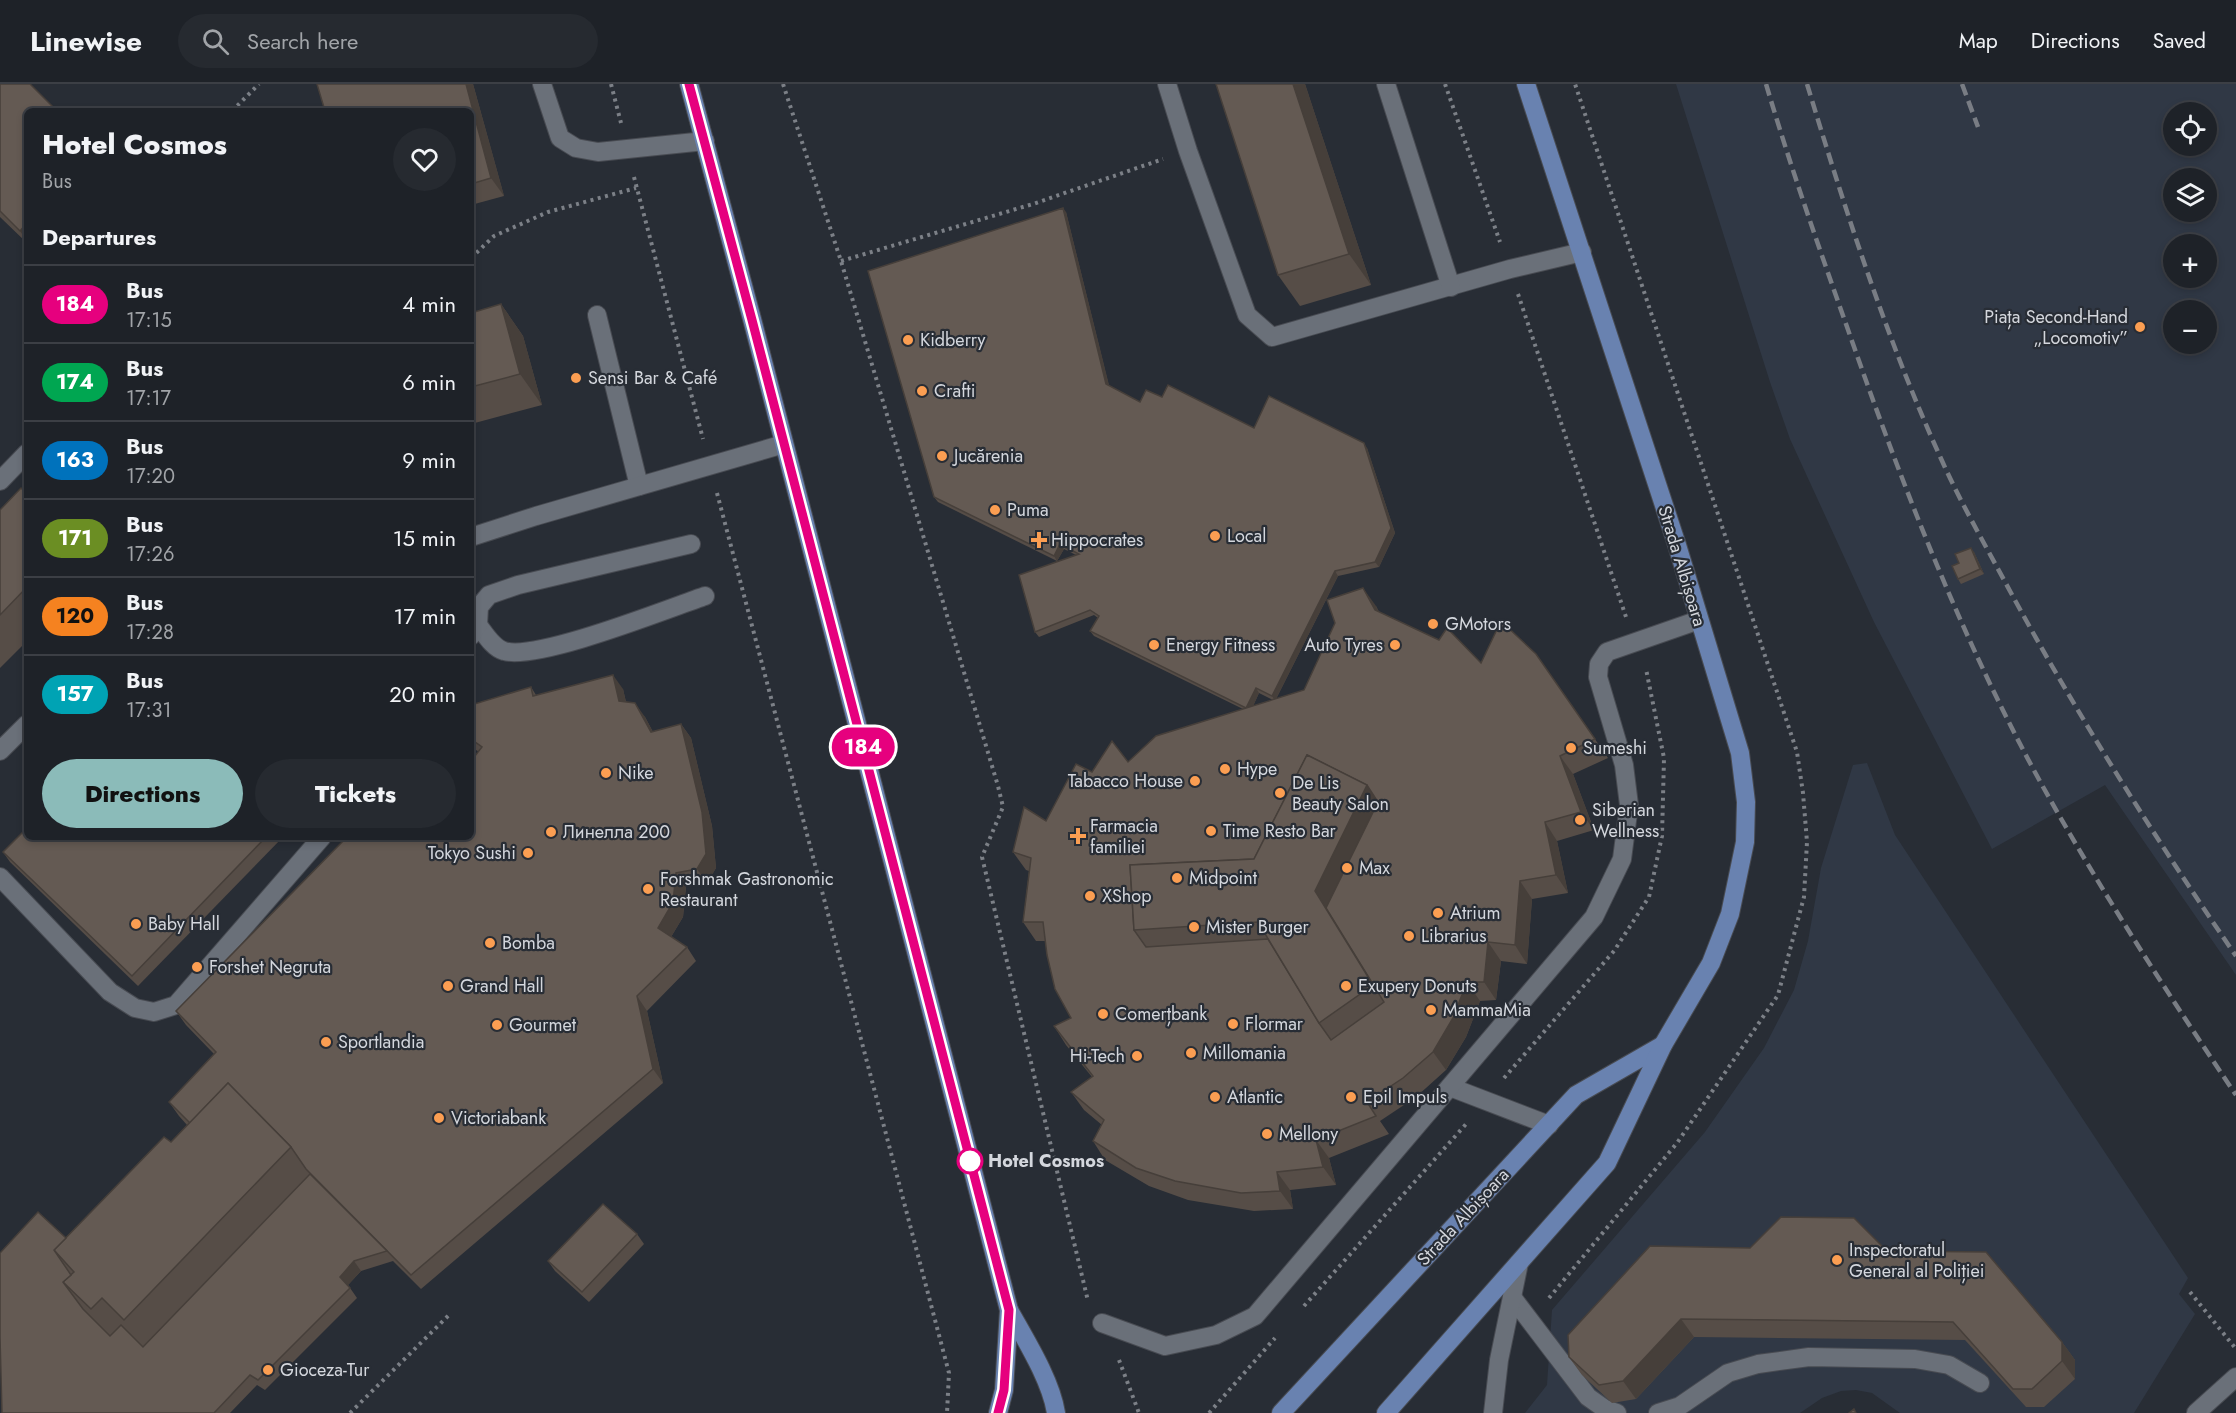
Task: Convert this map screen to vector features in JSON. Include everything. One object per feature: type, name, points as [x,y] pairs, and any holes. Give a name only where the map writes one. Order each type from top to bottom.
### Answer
[{"type":"main road","points":[[688,84],[705,141],[1009,1310],[1033,1354],[1058,1410]]},
{"type":"main road","name":"Strada Albișoara","points":[[1386,1413],[1607,1163],[1663,1045],[1711,963],[1730,914],[1745,842],[1746,802],[1740,753],[1582,252],[1526,84]]},
{"type":"main road","name":"Strada Albișoara","points":[[1281,1413],[1576,1095],[1663,1045]]},
{"type":"main road","points":[[998,1413],[1004,1390],[1009,1310]]},
{"type":"street","points":[[542,84],[560,138],[576,148],[598,152],[705,141]]},
{"type":"street","points":[[1167,84],[1188,151],[1247,315],[1272,337],[1510,269],[1582,252]]},
{"type":"street","points":[[1386,84],[1451,287]]},
{"type":"street","points":[[597,315],[639,486]]},
{"type":"street","points":[[474,536],[784,444]]},
{"type":"street","points":[[0,481],[24,456]]},
{"type":"street","points":[[692,544],[518,585],[489,595],[479,607],[475,631],[503,651],[530,651],[579,639],[705,596]]},
{"type":"street","points":[[1102,1323],[1165,1346],[1216,1335],[1255,1316],[1450,1087],[1594,917],[1622,858],[1629,805],[1624,765],[1598,677],[1599,664],[1607,652],[1699,620]]},
{"type":"street","points":[[0,751],[24,727]]},
{"type":"street","points":[[0,877],[110,992],[135,1008],[154,1012],[176,1005],[319,840]]},
{"type":"street","points":[[1450,1087],[1549,1125]]},
{"type":"street","points":[[1493,1413],[1499,1360],[1519,1263]]},
{"type":"street","points":[[1512,1297],[1588,1397],[1605,1409],[1617,1413]]},
{"type":"street","points":[[1658,1413],[1680,1406],[1728,1373],[1758,1364],[1809,1357],[1915,1359],[1949,1365],[1980,1383]]},
{"type":"street","points":[[2196,1413],[2236,1377]]},
{"type":"path","points":[[235,108],[260,84]]},
{"type":"path","points":[[610,84],[949,1373],[947,1413]]},
{"type":"path","points":[[783,84],[841,261],[998,786],[1003,807],[982,857],[1088,1300],[1110,1336],[1139,1413]]},
{"type":"path","points":[[1302,1308],[1443,1152],[1544,1030],[1614,951],[1649,897],[1662,836],[1664,758],[1649,677],[1611,574],[1510,269],[1445,84]]},
{"type":"path","points":[[1530,1322],[1677,1143],[1778,994],[1804,897],[1807,842],[1797,752],[1575,84]]},
{"type":"path","points":[[841,261],[1034,204],[1188,151]]},
{"type":"path","points":[[474,255],[494,236],[548,212],[636,188]]},
{"type":"path","points":[[2190,1292],[2236,1349]]},
{"type":"path","points":[[350,1413],[449,1315]]},
{"type":"path","points":[[1209,1413],[1279,1335]]},
{"type":"shaded area","points":[[1676,84],[2236,84],[2236,975],[2105,785],[1992,849],[1874,622],[1790,439]]},
{"type":"shaded area","name":"Inspectoratul General al Poliției","points":[[1867,763],[1895,835],[2188,1278],[2179,1294],[2195,1314],[2134,1413],[1900,1413],[1872,1393],[1856,1390],[1841,1391],[1822,1398],[1800,1413],[1525,1413],[1547,1385],[1552,1310],[1705,1132],[1764,1048],[1794,990],[1808,941],[1821,868],[1853,765]]},
{"type":"building","points":[[0,84],[30,84],[54,108],[24,108],[24,226],[20,231],[0,211]]},
{"type":"building","points":[[317,84],[466,84],[472,108],[324,108]]},
{"type":"building","points":[[1216,84],[1293,84],[1349,254],[1278,275]]},
{"type":"building","points":[[474,114],[491,178],[474,183]]},
{"type":"building","points":[[1063,208],[1106,384],[1140,402],[1146,390],[1162,397],[1168,385],[1254,428],[1269,396],[1364,443],[1391,528],[1375,562],[1335,571],[1272,696],[1256,688],[1246,708],[1090,631],[1099,616],[1090,610],[1035,632],[1019,575],[1079,554],[1060,544],[1054,556],[934,497],[868,271]]},
{"type":"building","points":[[501,304],[520,374],[474,386],[474,312]]},
{"type":"building","points":[[21,488],[24,491],[24,590],[0,615],[0,510]]},
{"type":"building","points":[[1971,548],[1980,569],[1958,579],[1952,566],[1959,563],[1955,554]]},
{"type":"building","name":"Atrium","points":[[1363,588],[1375,610],[1439,640],[1447,628],[1481,663],[1501,621],[1536,654],[1595,739],[1560,756],[1581,812],[1545,822],[1556,875],[1520,881],[1515,945],[1488,942],[1484,982],[1467,982],[1453,1018],[1433,1052],[1403,1078],[1367,1102],[1376,1116],[1316,1140],[1323,1167],[1277,1172],[1280,1191],[1241,1193],[1175,1181],[1136,1168],[1093,1141],[1104,1120],[1071,1092],[1093,1076],[1054,1026],[1071,1018],[1055,989],[1047,955],[1043,922],[1023,922],[1031,858],[1013,852],[1024,807],[1046,821],[1076,764],[1092,772],[1112,741],[1128,762],[1156,736],[1304,690],[1335,623],[1327,600]],"holes":[[[1307,755],[1367,785],[1378,802],[1326,908],[1384,1002],[1331,1040],[1268,939],[1146,947],[1134,930],[1130,865],[1254,859]]]},
{"type":"building","name":"Grand Hall","points":[[613,675],[619,701],[635,703],[651,732],[681,724],[702,812],[706,854],[697,869],[676,873],[673,902],[658,928],[687,947],[637,996],[653,1069],[411,1275],[306,1169],[291,1147],[228,1083],[190,1123],[169,1102],[216,1052],[176,1011],[344,840],[474,840],[474,757],[482,747],[474,741],[474,704],[531,687],[533,696]]},
{"type":"building","points":[[1307,755],[1367,785],[1315,891],[1373,985],[1319,1023],[1258,922],[1134,930],[1130,865],[1254,859]]},
{"type":"building","name":"Baby Hall","points":[[24,831],[24,840],[263,840],[132,976],[3,852]]},
{"type":"building","points":[[228,1083],[291,1147],[124,1320],[102,1298],[91,1309],[63,1282],[74,1272],[54,1250],[164,1137],[171,1142]]},
{"type":"building","points":[[310,1174],[387,1251],[354,1261],[340,1277],[350,1288],[258,1380],[250,1375],[214,1413],[2,1413],[0,1253],[38,1212],[66,1238],[54,1250],[71,1275],[63,1282],[83,1309],[110,1336],[121,1325],[143,1347]]},
{"type":"building","points":[[603,1204],[637,1234],[582,1292],[548,1261]]},
{"type":"building","points":[[1781,1217],[1854,1218],[1887,1251],[1986,1252],[2062,1342],[2062,1361],[2032,1389],[2013,1389],[1953,1322],[1681,1319],[1623,1381],[1599,1385],[1569,1357],[1568,1335],[1650,1246],[1750,1248]]},
{"type":"railway","points":[[1766,84],[1815,235],[1888,442],[1934,559],[1985,673],[2042,785],[2111,903],[2236,1095]]},
{"type":"railway","points":[[1807,84],[1852,228],[1886,323],[1923,417],[1957,493],[2086,724],[2236,956]]},
{"type":"railway","points":[[1962,84],[1978,127]]},
{"type":"bus line","name":"184","points":[[689,84],[1009,1310],[1004,1360],[1004,1390],[998,1413]]},
{"type":"place","name":"Piața Second-Hand „Locomotiv”","points":[[2140,327]]},
{"type":"place","name":"Kidberry","points":[[908,340]]},
{"type":"place","name":"Sensi Bar & Café","points":[[576,378]]},
{"type":"place","name":"Crafti","points":[[922,391]]},
{"type":"place","name":"Jucărenia","points":[[942,456]]},
{"type":"place","name":"Puma","points":[[995,510]]},
{"type":"place","name":"Local","points":[[1215,536]]},
{"type":"place","name":"Hippocrates","points":[[1039,540]]},
{"type":"place","name":"GMotors","points":[[1433,624]]},
{"type":"place","name":"Energy Fitness","points":[[1154,645]]},
{"type":"place","name":"Auto Tyres","points":[[1395,645]]},
{"type":"place","name":"Sumeshi","points":[[1571,748]]},
{"type":"place","name":"Hype","points":[[1225,769]]},
{"type":"place","name":"Nike","points":[[606,773]]},
{"type":"place","name":"Tabacco House","points":[[1195,781]]},
{"type":"place","name":"De Lis Beauty Salon","points":[[1280,793]]},
{"type":"place","name":"Siberian Wellness","points":[[1580,820]]},
{"type":"place","name":"Time Resto Bar","points":[[1211,831]]},
{"type":"place","name":"Линелла 200","points":[[551,832]]},
{"type":"place","name":"Farmacia familiei","points":[[1078,836]]},
{"type":"place","name":"Tokyo Sushi","points":[[528,853]]},
{"type":"place","name":"Max","points":[[1347,868]]},
{"type":"place","name":"Midpoint","points":[[1177,878]]},
{"type":"place","name":"Forshmak Gastronomic Restaurant","points":[[648,889]]},
{"type":"place","name":"XShop","points":[[1090,896]]},
{"type":"place","name":"Atrium","points":[[1438,913]]},
{"type":"place","name":"Baby Hall","points":[[136,924]]},
{"type":"place","name":"Mister Burger","points":[[1194,927]]},
{"type":"place","name":"Librarius","points":[[1409,936]]},
{"type":"place","name":"Bomba","points":[[490,943]]},
{"type":"place","name":"Forshet Negruta","points":[[197,967]]},
{"type":"place","name":"Grand Hall","points":[[448,986]]},
{"type":"place","name":"Exupery Donuts","points":[[1346,986]]},
{"type":"place","name":"MammaMia","points":[[1431,1010]]},
{"type":"place","name":"Comerțbank","points":[[1103,1014]]},
{"type":"place","name":"Flormar","points":[[1233,1024]]},
{"type":"place","name":"Gourmet","points":[[497,1025]]},
{"type":"place","name":"Sportlandia","points":[[326,1042]]},
{"type":"place","name":"Millomania","points":[[1191,1053]]},
{"type":"place","name":"Hi-Tech","points":[[1137,1056]]},
{"type":"place","name":"Atlantic","points":[[1215,1097]]},
{"type":"place","name":"Epil Impuls","points":[[1351,1097]]},
{"type":"place","name":"Victoriabank","points":[[439,1118]]},
{"type":"place","name":"Mellony","points":[[1267,1134]]},
{"type":"place","name":"Hotel Cosmos","points":[[970,1161]]},
{"type":"place","name":"Inspectoratul General al Poliției","points":[[1837,1260]]},
{"type":"place","name":"Gioceza-Tur","points":[[268,1370]]}]
